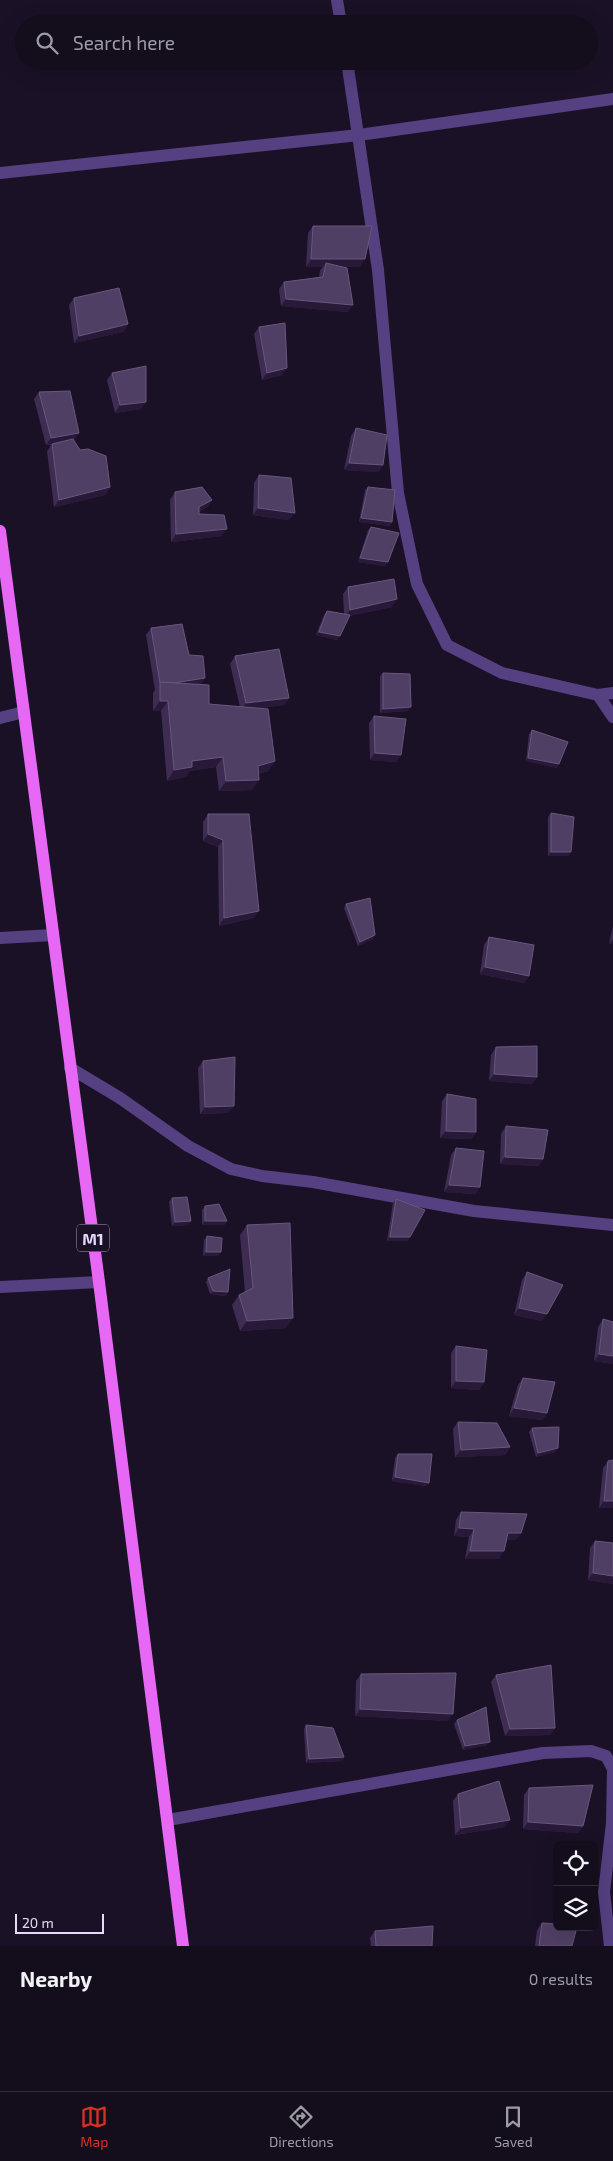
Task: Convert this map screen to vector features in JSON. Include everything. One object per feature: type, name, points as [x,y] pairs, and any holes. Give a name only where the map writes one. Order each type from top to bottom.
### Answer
[{"type":"main road","name":"M1","points":[[0,531],[99,1282],[183,1946]]},
{"type":"street","points":[[337,0],[339,15]]},
{"type":"street","points":[[348,70],[378,270],[398,493],[417,584],[447,645],[502,673],[598,695],[613,693]]},
{"type":"street","points":[[0,173],[359,135],[613,99]]},
{"type":"street","points":[[598,695],[613,717]]},
{"type":"street","points":[[0,718],[24,712]]},
{"type":"street","points":[[0,938],[53,935]]},
{"type":"street","points":[[70,1068],[120,1098],[188,1146],[231,1169],[262,1176],[323,1183],[474,1211],[613,1224]]},
{"type":"street","points":[[0,1287],[99,1282]]},
{"type":"street","points":[[168,1820],[544,1753],[591,1751],[606,1756],[613,1769],[612,1823],[604,1892],[610,1946]]},
{"type":"building","points":[[313,226],[372,226],[365,259],[311,259]]},
{"type":"building","points":[[326,263],[347,268],[353,305],[286,299],[284,282],[323,277]]},
{"type":"building","points":[[119,288],[128,324],[79,336],[74,298]]},
{"type":"building","points":[[285,323],[287,368],[267,373],[259,327]]},
{"type":"building","points":[[146,366],[146,402],[120,405],[112,373]]},
{"type":"building","points":[[70,391],[79,433],[51,438],[39,392]]},
{"type":"building","points":[[356,428],[387,435],[383,465],[349,463]]},
{"type":"building","points":[[73,439],[80,450],[88,449],[106,456],[110,487],[59,500],[52,444]]},
{"type":"building","points":[[259,475],[291,478],[295,513],[258,508]]},
{"type":"building","points":[[202,487],[212,500],[199,507],[199,514],[224,515],[227,529],[176,534],[175,492]]},
{"type":"building","points":[[368,487],[395,490],[392,522],[361,518]]},
{"type":"building","points":[[371,527],[399,533],[388,562],[360,558]]},
{"type":"building","points":[[394,579],[397,599],[350,610],[348,587]]},
{"type":"building","points":[[327,611],[350,615],[340,636],[319,632]]},
{"type":"building","points":[[182,624],[189,655],[203,656],[205,678],[174,683],[160,683],[151,628]]},
{"type":"building","points":[[279,649],[289,698],[246,703],[235,656]]},
{"type":"building","points":[[383,673],[410,674],[411,707],[383,709]]},
{"type":"building","points":[[160,682],[209,685],[209,704],[268,709],[275,761],[258,766],[259,780],[226,781],[223,757],[192,761],[192,767],[174,770],[168,701],[160,701]]},
{"type":"building","points":[[374,716],[406,719],[401,755],[375,753]]},
{"type":"building","points":[[532,730],[568,742],[559,764],[528,758]]},
{"type":"building","points":[[551,813],[574,817],[571,852],[551,852]]},
{"type":"building","points":[[208,814],[249,814],[259,911],[224,918],[223,840],[208,834]]},
{"type":"building","points":[[370,898],[375,935],[360,942],[346,904]]},
{"type":"building","points":[[489,937],[534,945],[529,976],[485,967]]},
{"type":"building","points":[[537,1046],[537,1077],[494,1074],[496,1047]]},
{"type":"building","points":[[235,1057],[234,1106],[205,1107],[203,1061]]},
{"type":"building","points":[[447,1094],[476,1099],[476,1132],[446,1131]]},
{"type":"building","points":[[506,1126],[548,1130],[543,1159],[505,1157]]},
{"type":"building","points":[[456,1148],[484,1151],[480,1187],[449,1185]]},
{"type":"building","points":[[187,1197],[191,1221],[175,1222],[172,1198]]},
{"type":"building","points":[[396,1199],[425,1210],[410,1237],[390,1237]]},
{"type":"building","points":[[219,1204],[227,1221],[205,1221],[205,1206]]},
{"type":"building","points":[[290,1223],[293,1318],[247,1321],[239,1295],[253,1288],[247,1225]]},
{"type":"building","points":[[207,1236],[222,1238],[221,1252],[206,1252]]},
{"type":"building","points":[[230,1269],[228,1292],[213,1291],[208,1278]]},
{"type":"building","points":[[527,1272],[563,1285],[547,1314],[519,1308]]},
{"type":"building","points":[[603,1319],[613,1322],[613,1356],[599,1354]]},
{"type":"building","points":[[456,1346],[487,1350],[484,1382],[456,1381]]},
{"type":"building","points":[[523,1378],[555,1382],[547,1413],[514,1408]]},
{"type":"building","points":[[458,1422],[497,1423],[510,1447],[461,1450]]},
{"type":"building","points":[[559,1427],[558,1448],[538,1453],[532,1428]]},
{"type":"building","points":[[398,1454],[432,1454],[429,1483],[395,1477]]},
{"type":"building","points":[[613,1460],[613,1501],[604,1501],[608,1461]]},
{"type":"building","points":[[461,1512],[527,1514],[521,1533],[508,1533],[504,1551],[470,1551],[474,1529],[459,1528]]},
{"type":"building","points":[[595,1541],[613,1543],[613,1576],[593,1573]]},
{"type":"building","points":[[551,1665],[555,1728],[510,1729],[496,1675]]},
{"type":"building","points":[[456,1673],[453,1714],[360,1709],[361,1674]]},
{"type":"building","points":[[486,1707],[490,1742],[465,1746],[457,1720]]},
{"type":"building","points":[[306,1725],[333,1728],[344,1757],[309,1759]]},
{"type":"building","points":[[499,1781],[510,1820],[461,1828],[458,1794]]},
{"type":"building","points":[[593,1785],[583,1826],[528,1822],[529,1788]]},
{"type":"building","points":[[542,1923],[553,1924],[553,1931],[576,1931],[572,1946],[539,1946]]},
{"type":"building","points":[[433,1926],[432,1946],[376,1946],[375,1931]]}]
